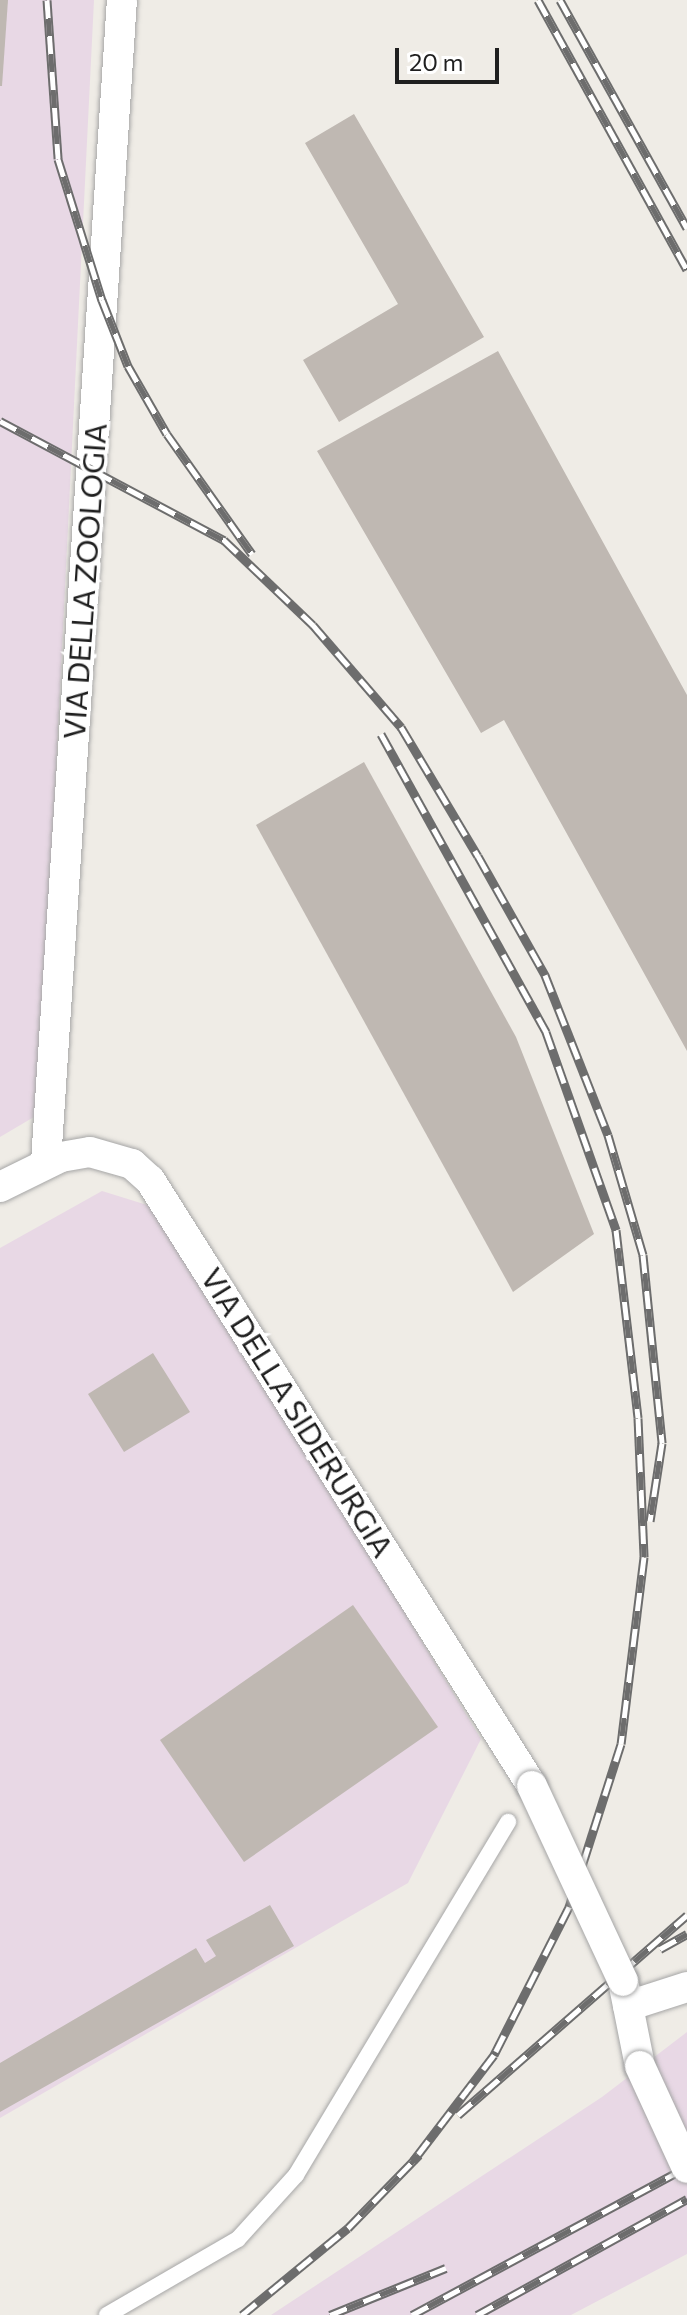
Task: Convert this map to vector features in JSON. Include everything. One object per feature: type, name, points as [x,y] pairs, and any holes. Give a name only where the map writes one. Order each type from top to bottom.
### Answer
[{"type":"street","name":"VIA DELLA ZOOLOGIA","points":[[46,1162],[122,0]]},
{"type":"street","name":"VIA DELLA SIDERURGIA","points":[[0,1187],[46,1162],[106,1154],[150,1180],[532,1786],[626,1993]]},
{"type":"street","points":[[687,1987],[626,1993],[640,2066],[687,2168]]},
{"type":"lane","points":[[107,2315],[238,2239],[296,2175],[508,1822]]},
{"type":"shaded area","points":[[0,0],[94,0],[39,1114],[0,1137]]},
{"type":"shaded area","points":[[102,1191],[160,1209],[481,1739],[408,1883],[0,2118],[0,1248]]},
{"type":"shaded area","points":[[687,2032],[687,2254],[571,2315],[271,2315],[602,2097]]},
{"type":"building","points":[[0,0],[8,0],[2,86],[0,86]]},
{"type":"building","points":[[354,114],[484,337],[339,422],[303,360],[398,304],[305,143]]},
{"type":"building","points":[[498,351],[687,695],[687,1051],[504,720],[481,733],[317,451]]},
{"type":"building","points":[[364,762],[516,1037],[594,1234],[513,1292],[256,825]]},
{"type":"building","points":[[153,1353],[190,1412],[124,1452],[88,1394]]},
{"type":"building","points":[[353,1605],[438,1727],[244,1862],[160,1740]]},
{"type":"building","points":[[270,1905],[294,1946],[0,2112],[0,2063],[196,1948],[205,1963],[216,1956],[206,1940]]},
{"type":"railway","points":[[47,0],[58,159],[102,300],[128,366],[167,434],[252,554]]},
{"type":"railway","points":[[538,0],[687,270]]},
{"type":"railway","points":[[560,0],[687,228]]},
{"type":"railway","points":[[0,421],[224,540],[313,625],[401,727],[478,856],[545,975],[608,1135],[643,1255],[662,1443],[650,1521]]},
{"type":"railway","points":[[381,734],[546,1032],[616,1230],[638,1418],[644,1557],[621,1744],[569,1907],[494,2055],[413,2161]]},
{"type":"railway","points":[[458,2115],[687,1915]]},
{"type":"railway","points":[[660,1949],[687,1934]]},
{"type":"railway","points":[[242,2315],[348,2228],[419,2155]]},
{"type":"railway","points":[[412,2315],[687,2167]]},
{"type":"railway","points":[[477,2315],[687,2199]]},
{"type":"railway","points":[[330,2315],[446,2268]]}]
